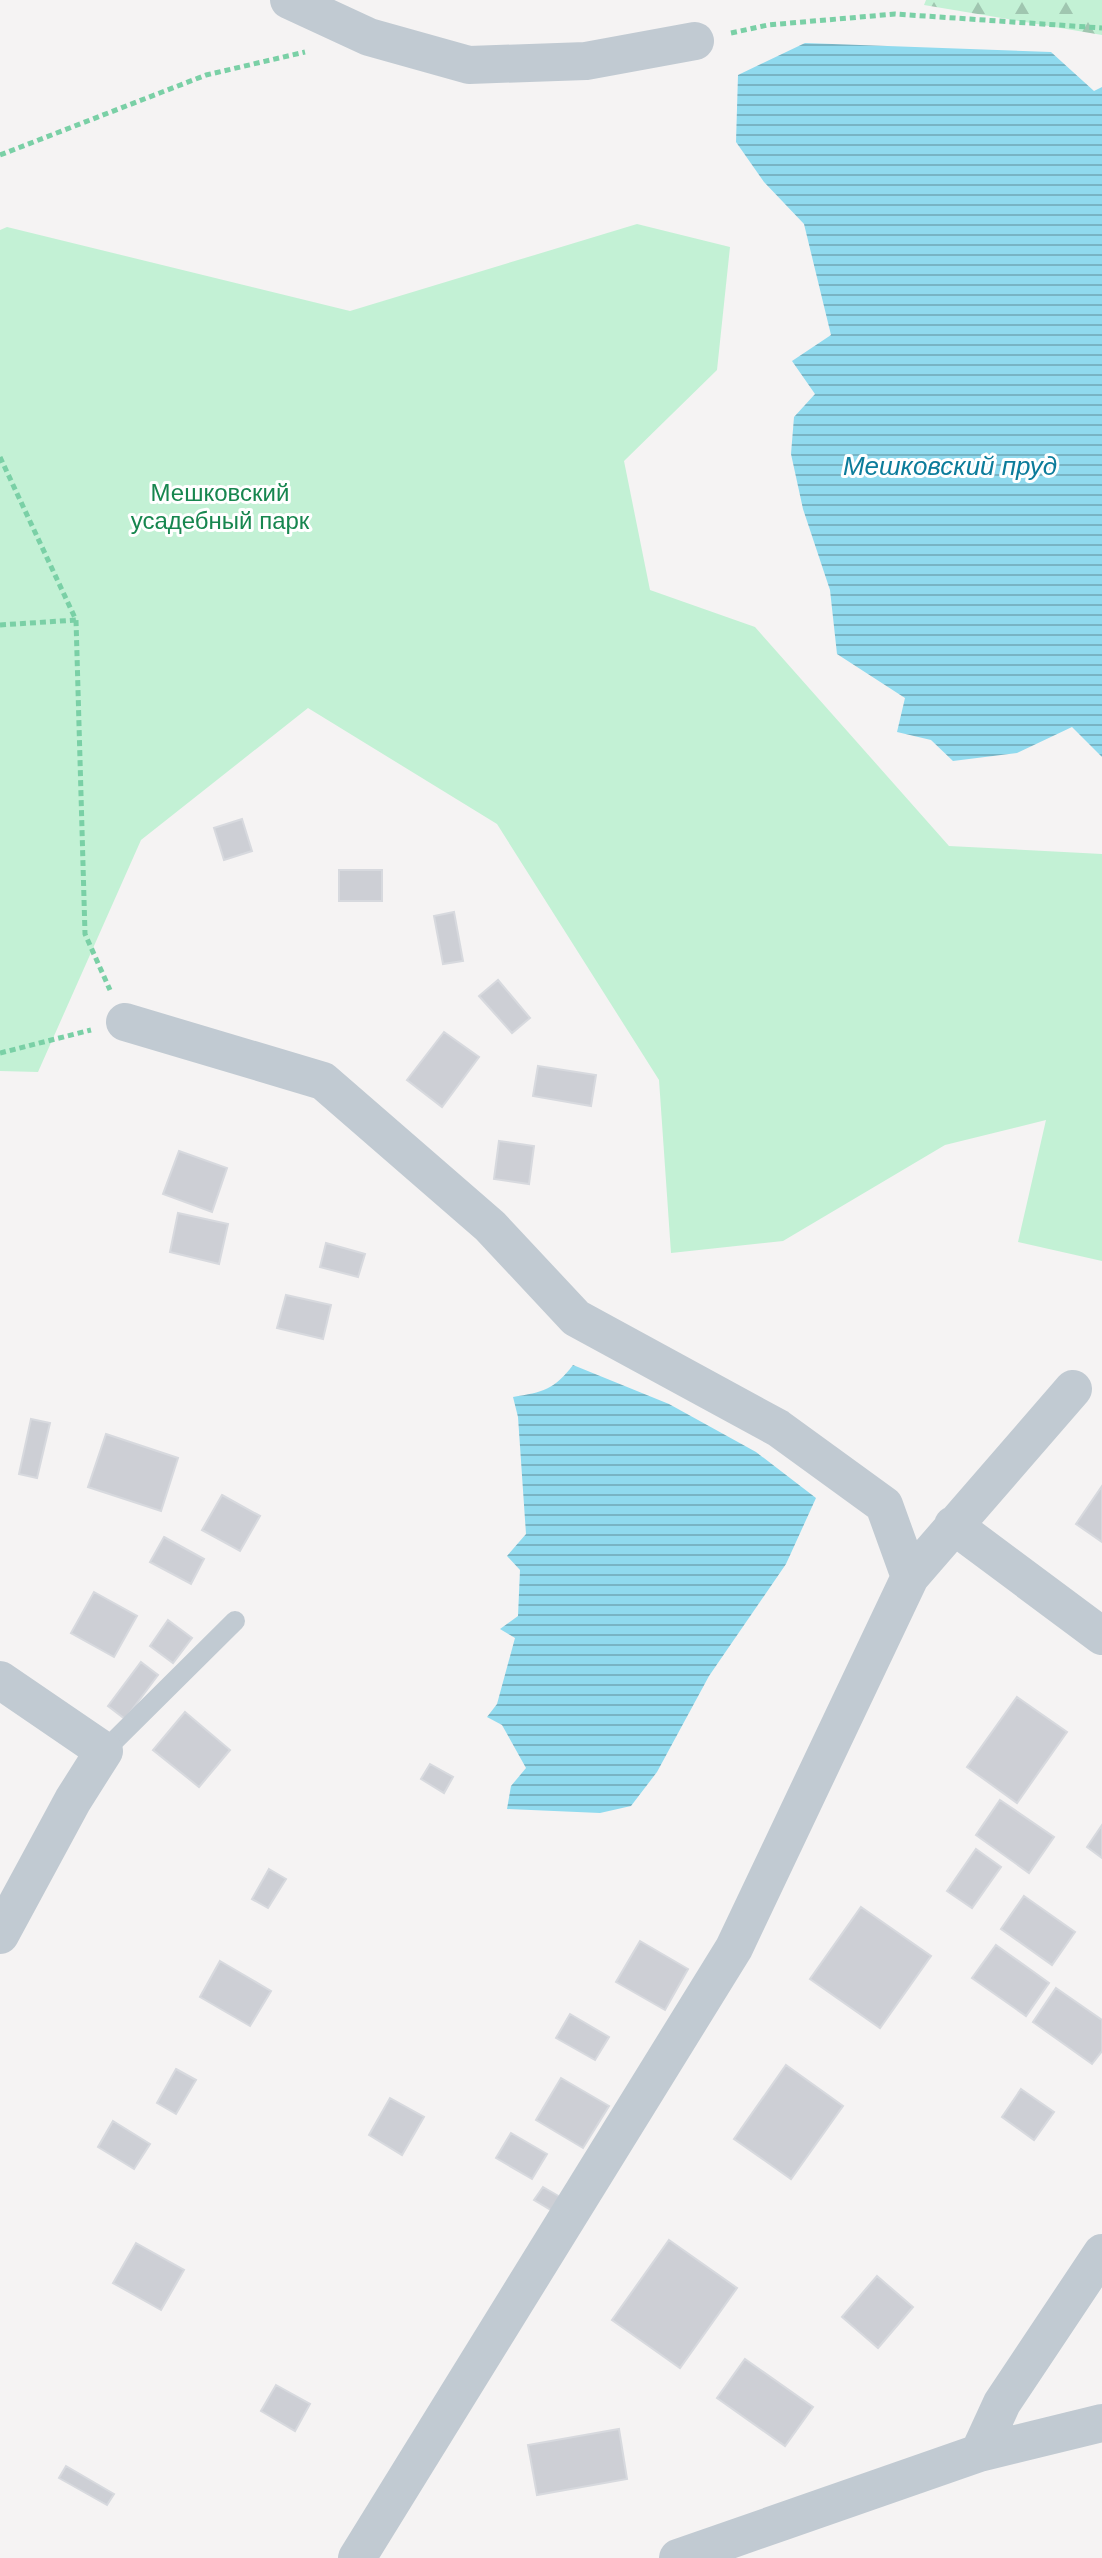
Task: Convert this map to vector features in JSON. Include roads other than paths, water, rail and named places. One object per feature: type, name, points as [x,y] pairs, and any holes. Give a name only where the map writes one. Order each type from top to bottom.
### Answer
[{"type":"street","points":[[289,0],[369,37],[469,65],[586,61],[695,41]]},
{"type":"street","points":[[125,1022],[323,1081],[490,1226],[576,1318],[778,1428],[884,1505],[910,1577]]},
{"type":"street","points":[[357,2558],[734,1948],[910,1577],[1073,1389]]},
{"type":"street","points":[[953,1525],[1102,1636]]},
{"type":"street","points":[[0,1680],[104,1751],[73,1800],[0,1935]]},
{"type":"street","points":[[979,2453],[1002,2403],[1102,2253]]},
{"type":"street","points":[[678,2558],[979,2453],[1102,2423]]},
{"type":"lane","points":[[104,1751],[235,1621]]},
{"type":"water","name":"Мешковский пруд","points":[[805,43],[1051,52],[1094,91],[1102,87],[1102,757],[1072,727],[1017,753],[953,761],[931,740],[897,732],[905,698],[837,654],[830,590],[803,509],[791,454],[794,417],[815,394],[792,361],[831,335],[804,224],[764,182],[736,142],[738,75]]},
{"type":"water","points":[[573,1365],[669,1404],[756,1452],[816,1498],[786,1564],[709,1676],[657,1772],[631,1806],[600,1813],[507,1809],[511,1786],[526,1768],[502,1725],[487,1717],[497,1704],[515,1638],[500,1629],[518,1616],[520,1570],[507,1556],[526,1534],[518,1417],[513,1397],[547,1388],[560,1380]]},
{"type":"park label","name":"Мешковский усадебный парк","points":[[220,506]]}]
